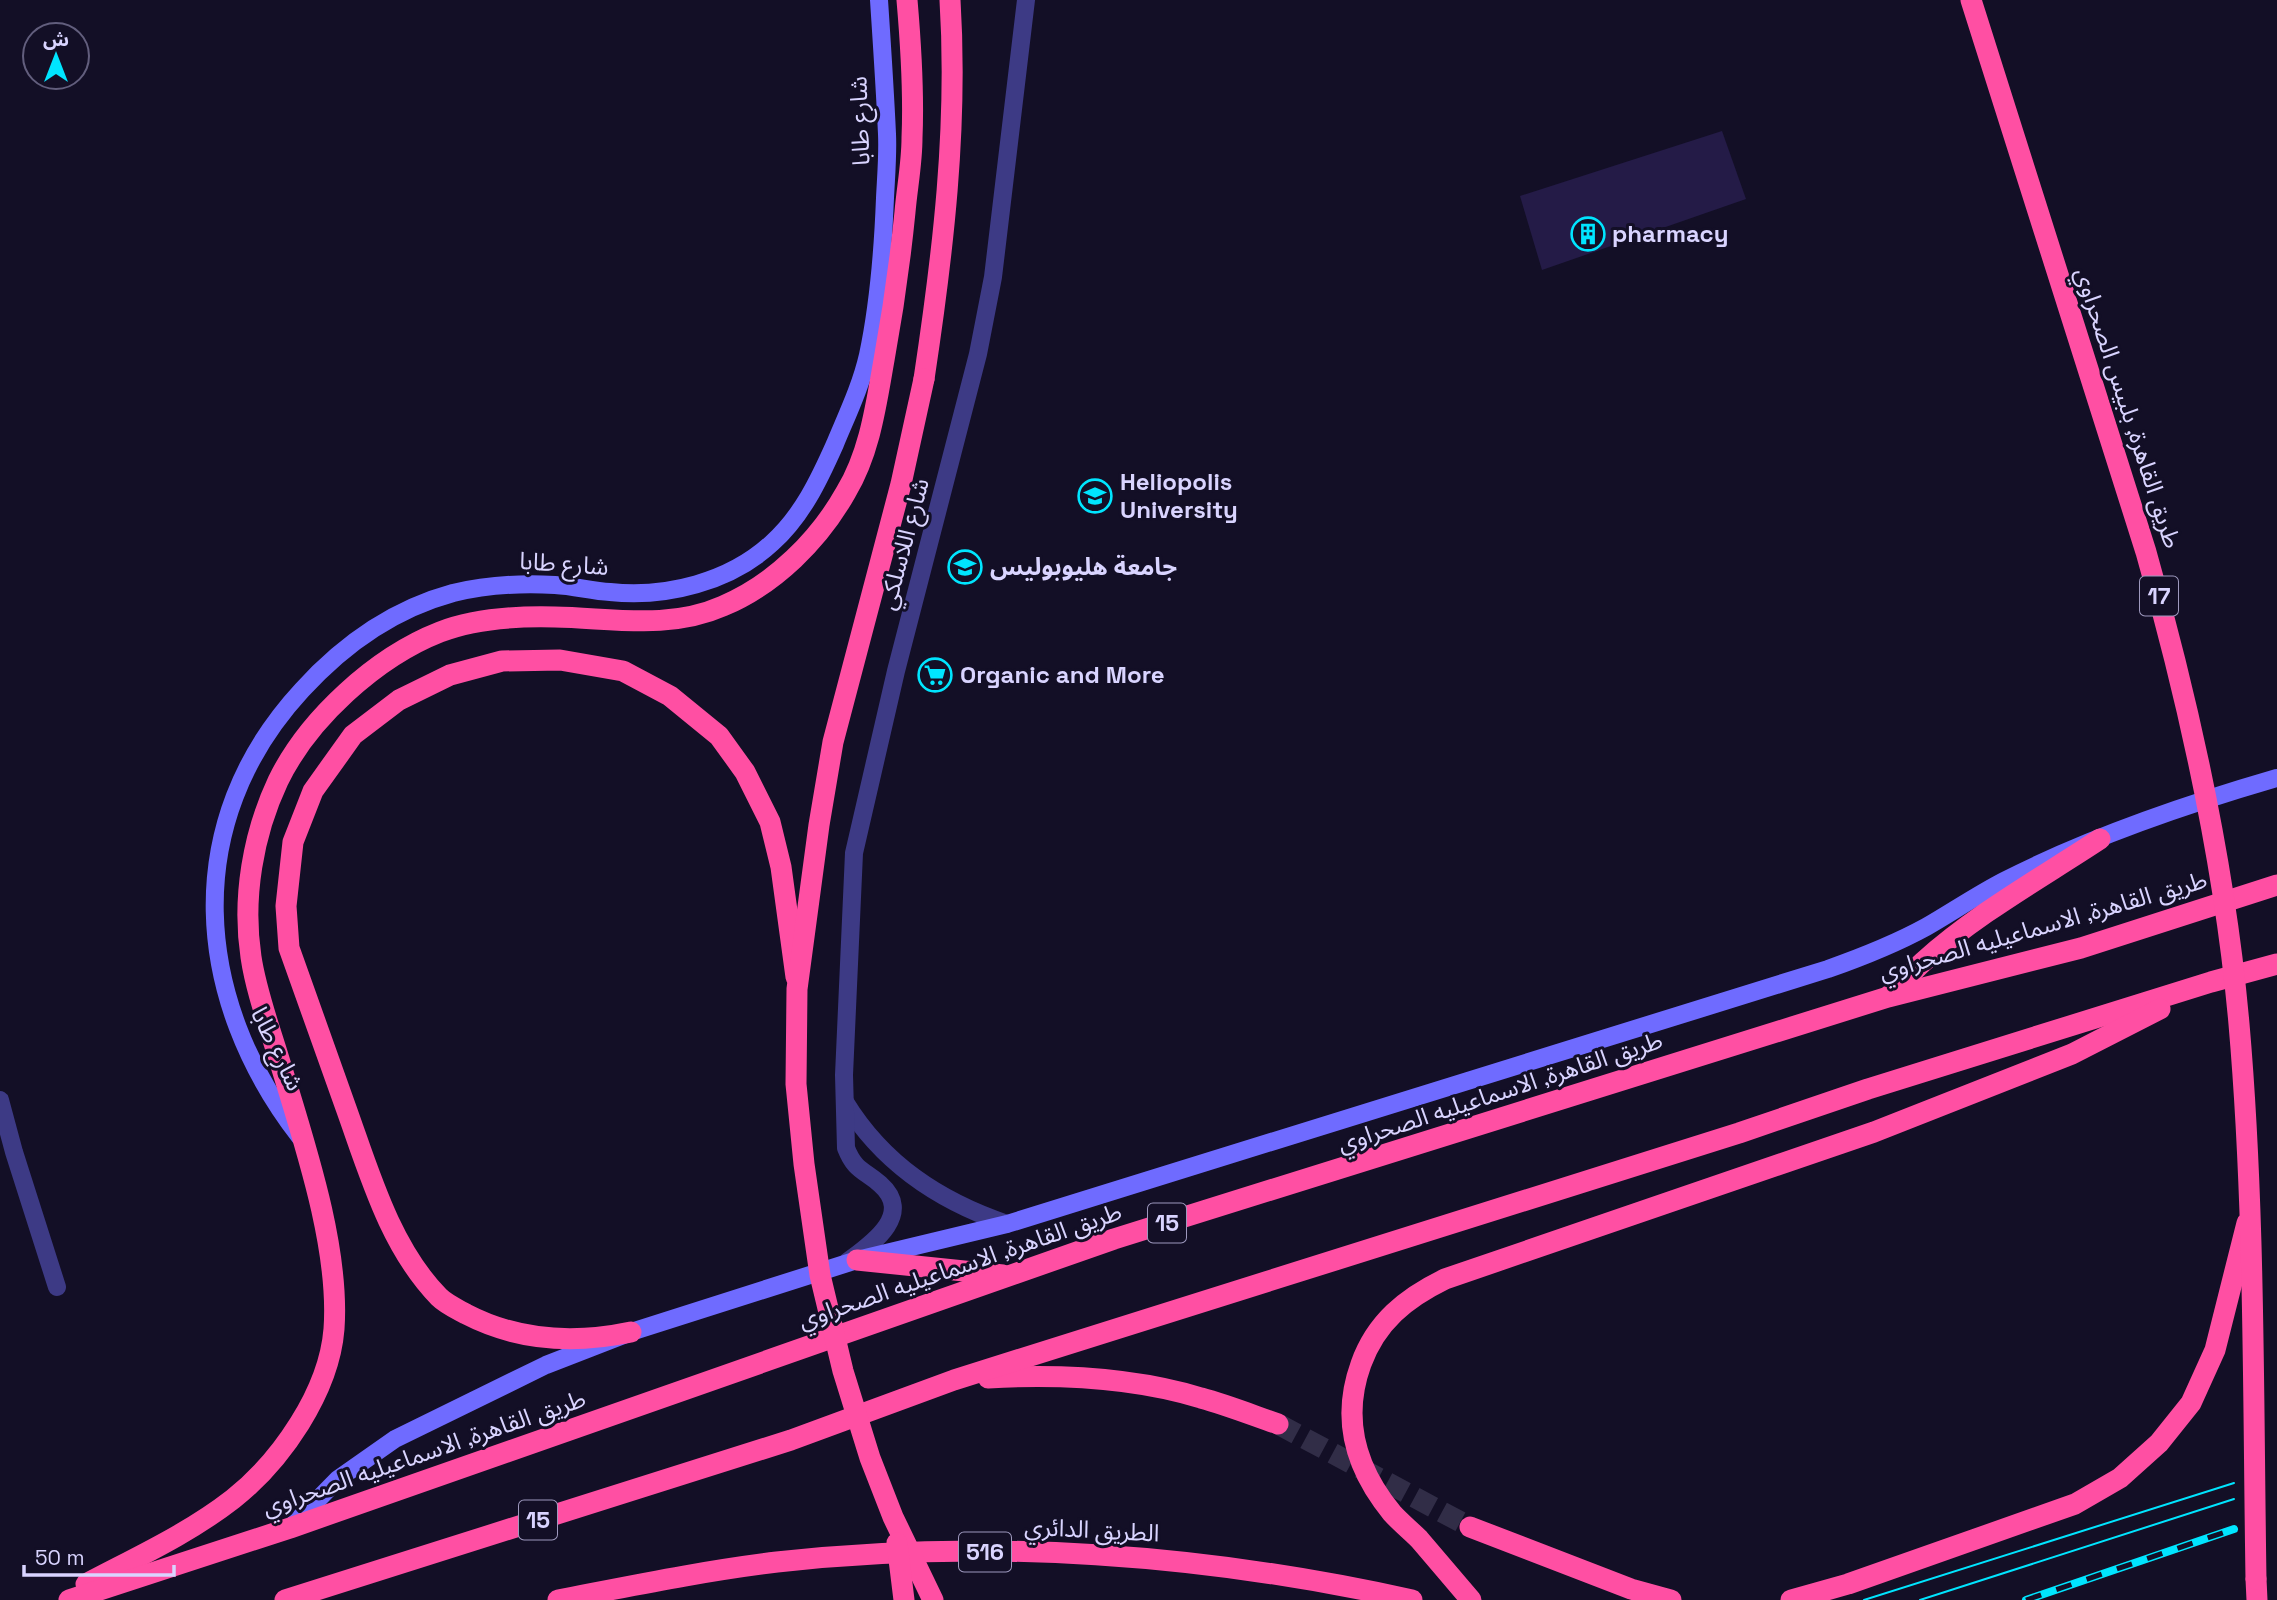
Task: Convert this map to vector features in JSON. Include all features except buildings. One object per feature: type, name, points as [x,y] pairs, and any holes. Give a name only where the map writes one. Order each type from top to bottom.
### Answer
[{"type":"highway","points":[[56,1600],[185,1532],[236,1497],[277,1454],[304,1419],[322,1376],[334,1333],[333,1286],[325,1229],[305,1144],[263,1008],[250,955],[248,891],[260,824],[280,776],[302,740],[328,709],[372,672],[405,649],[443,631],[497,618],[558,617],[636,623],[678,619],[722,607],[760,585],[794,559],[830,517],[848,490],[866,450],[889,332],[912,142],[912,63],[907,0]]},
{"type":"highway","points":[[933,1600],[893,1517],[870,1458],[843,1371],[820,1275],[796,1084],[797,989],[833,742],[901,484],[924,379],[947,205],[953,46],[950,0]]},
{"type":"highway","name":"طريق القاهرة, بلبيس الصحراوي","points":[[1970,0],[2146,552],[2173,645],[2195,738],[2224,899],[2239,1022],[2249,1213]]},
{"type":"highway","points":[[631,1332],[608,1337],[562,1340],[516,1333],[494,1326],[440,1298],[393,1228],[381,1202],[289,948],[286,906],[293,842],[313,791],[353,735],[399,700],[450,675],[502,661],[560,660],[623,671],[670,696],[719,736],[746,772],[770,822],[781,867],[797,989]]},
{"type":"highway","points":[[1888,998],[1924,962],[1951,940],[2100,839]]},
{"type":"highway","name":"طريق القاهرة, الاسماعيليه الصحراوي","points":[[69,1600],[290,1528],[1114,1239],[1888,998],[2081,948],[2277,885]]},
{"type":"highway","name":"15","points":[[285,1600],[791,1440],[954,1380],[2211,982],[2277,964]]},
{"type":"highway","points":[[1471,1600],[1392,1512],[1356,1452],[1352,1420],[1354,1382],[1378,1328],[1397,1309],[1423,1290],[1445,1279],[1874,1132],[2072,1055],[2211,982]]},
{"type":"highway","points":[[2249,1213],[2257,1590]]},
{"type":"highway","points":[[1791,1600],[1848,1584],[2075,1504],[2120,1478],[2159,1443],[2191,1402],[2216,1350],[2249,1213]]},
{"type":"highway","points":[[851,1262],[1008,1276]]},
{"type":"highway","points":[[954,1380],[1036,1375],[1119,1381],[1199,1397],[1278,1424]]},
{"type":"highway","points":[[893,1517],[902,1566],[904,1600]]},
{"type":"highway","points":[[1471,1527],[1631,1589],[1671,1600]]},
{"type":"highway","name":"الطريق الدائري","points":[[558,1600],[665,1578],[777,1562],[922,1553],[1030,1552],[1199,1564],[1283,1576],[1412,1600]]},
{"type":"street","name":"شارع طابا","points":[[305,1144],[276,1106],[262,1081],[228,1004],[219,969],[215,934],[215,884],[223,828],[245,769],[282,712],[317,673],[357,639],[403,612],[453,593],[505,584],[558,585],[613,593],[658,593],[699,584],[737,568],[771,545],[799,514],[819,480],[860,383],[876,306],[884,230],[887,139],[879,0]]},
{"type":"street","name":"شارع اللاسلكي","points":[[851,1262],[884,1233],[892,1209],[882,1185],[858,1169],[850,1160],[846,1148],[844,1075],[855,853],[895,671],[978,354],[993,277],[1026,0]]},
{"type":"street","points":[[887,139],[912,142]]},
{"type":"street","points":[[290,1528],[338,1479],[395,1439],[546,1365],[631,1332],[851,1262],[1007,1224],[1828,969],[1893,944],[2002,882],[2100,839],[2189,805],[2277,778]]},
{"type":"street","points":[[0,1100],[57,1287]]},
{"type":"street","points":[[845,1102],[872,1141],[907,1172],[955,1203],[1007,1224]]},
{"type":"tunnel","points":[[1278,1424],[1470,1527]]},
{"type":"tram line","points":[[1864,1600],[2234,1483]]},
{"type":"tram line","points":[[1920,1600],[2234,1499]]},
{"type":"railway","points":[[2026,1600],[2234,1529]]},
{"type":"place","name":"pharmacy","points":[[1588,234]]},
{"type":"place","name":"Heliopolis University","points":[[1095,496]]},
{"type":"place","name":"جامعة هليوبوليس","points":[[965,567]]},
{"type":"place","name":"Organic and More","points":[[935,675]]}]
